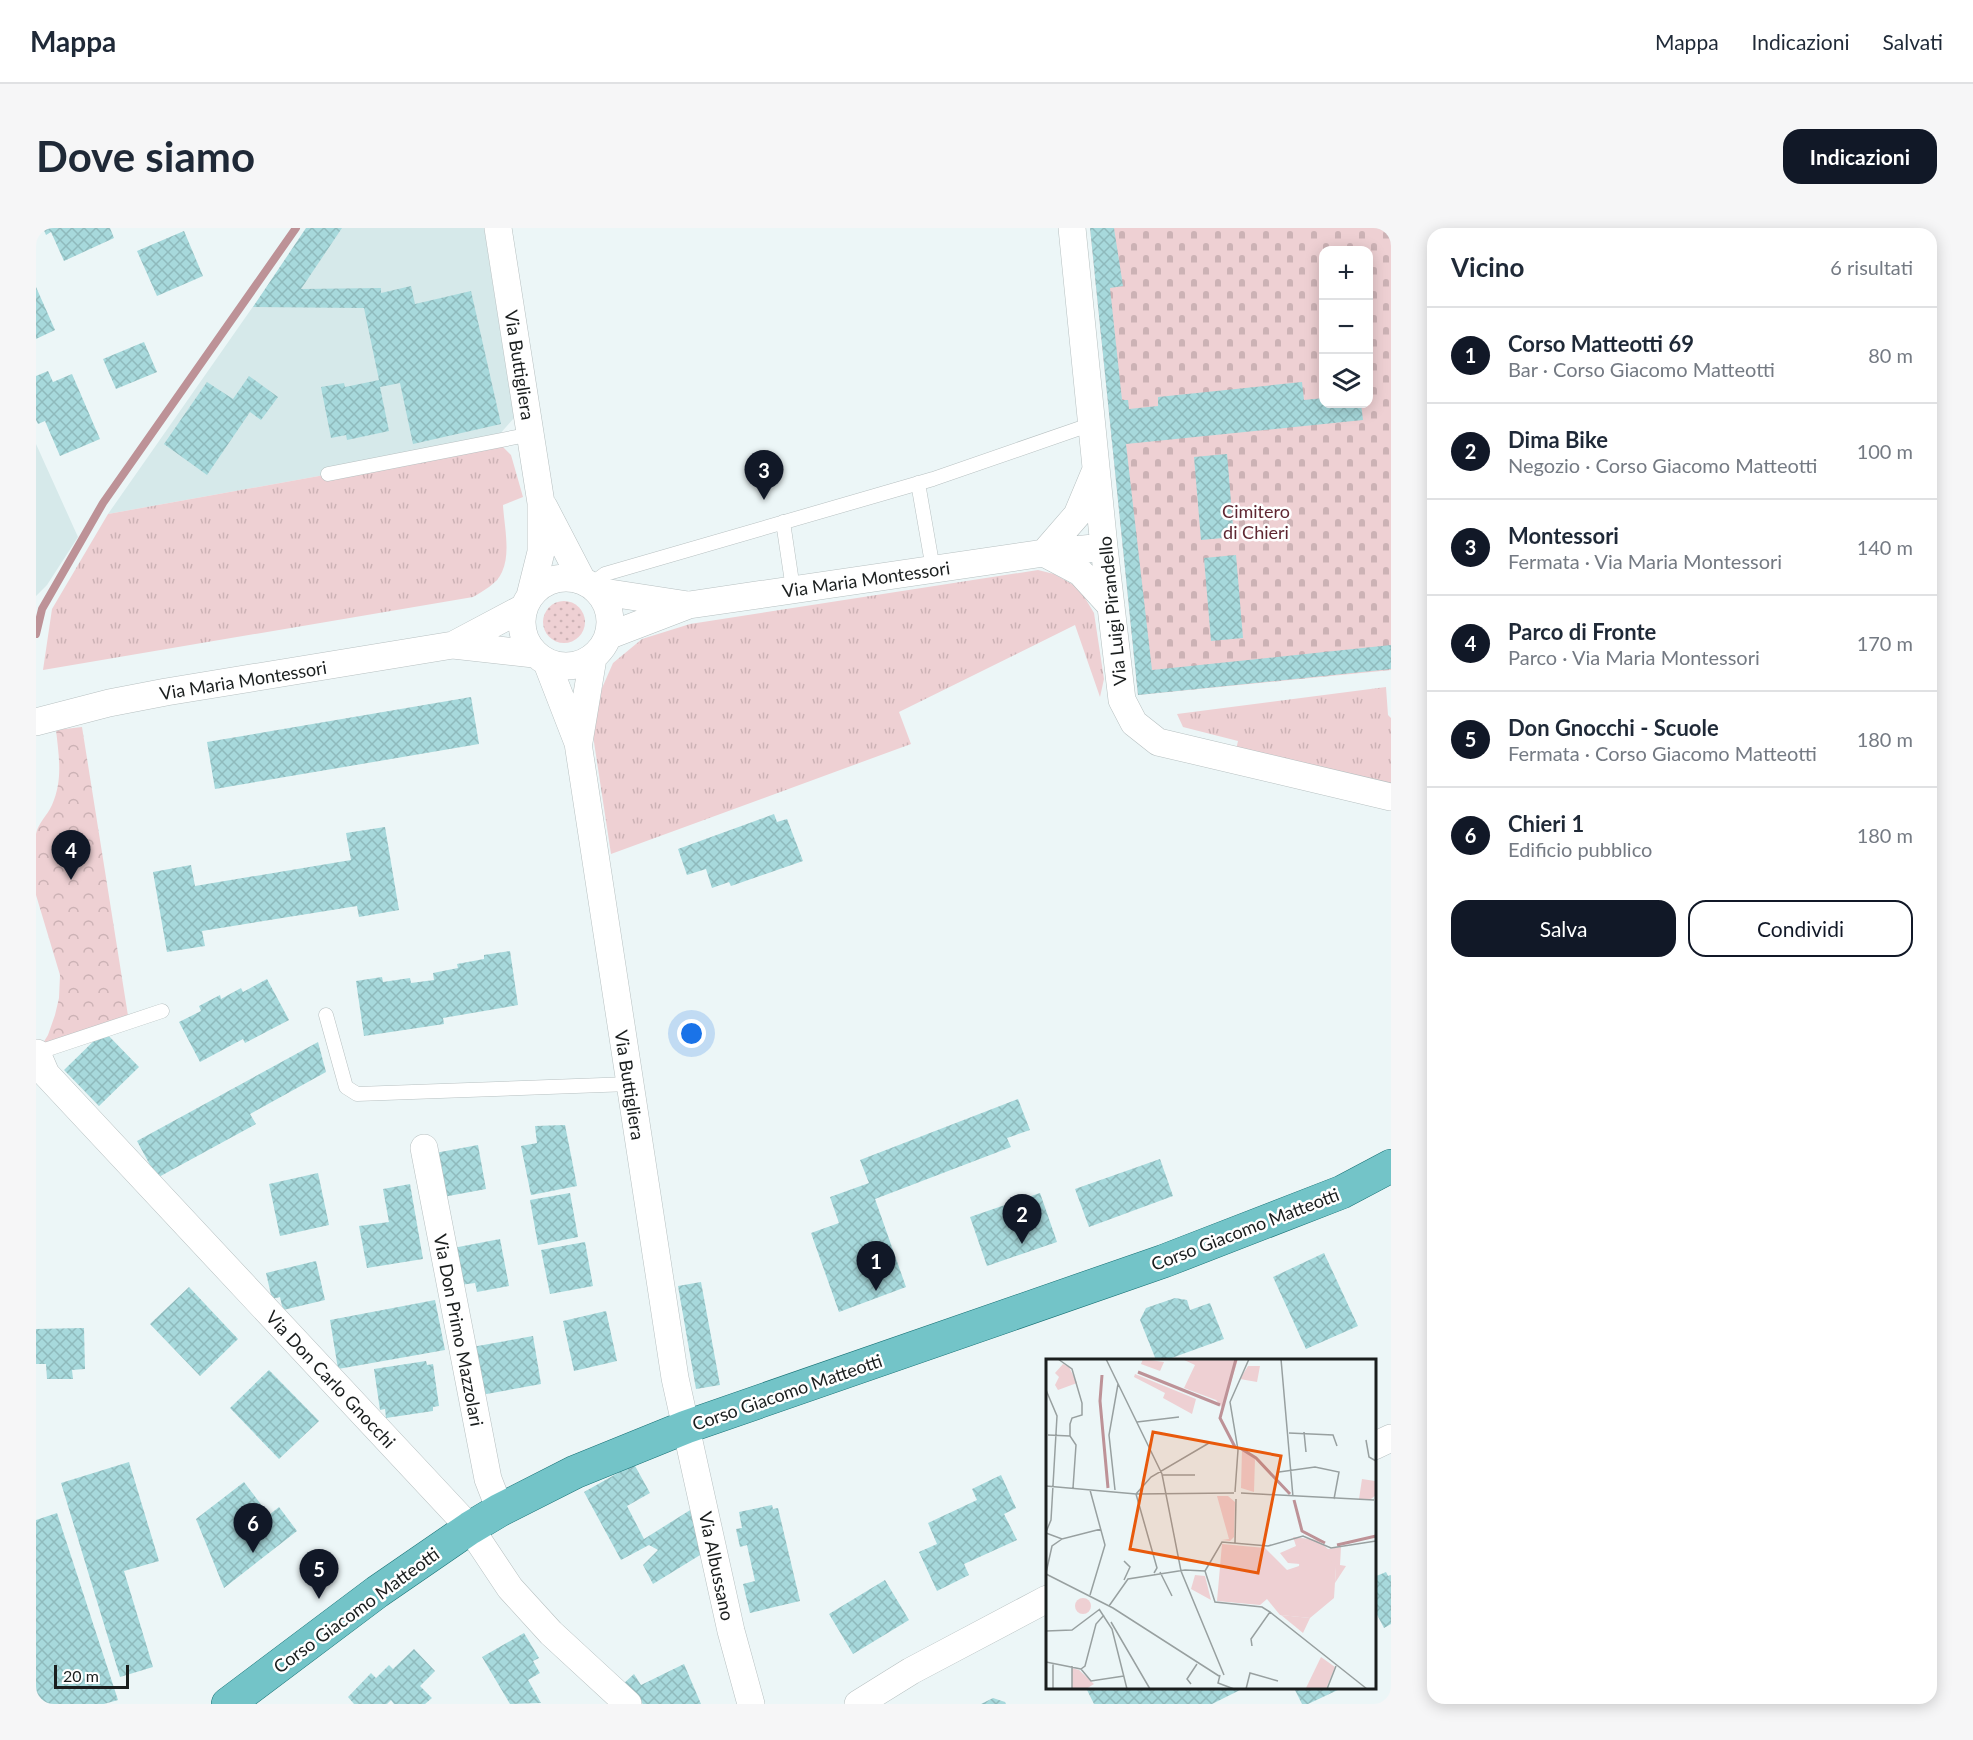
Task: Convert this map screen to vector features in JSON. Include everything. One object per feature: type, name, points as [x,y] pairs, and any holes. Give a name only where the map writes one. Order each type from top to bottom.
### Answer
[{"type":"main road","name":"Corso Giacomo Matteotti","points":[[228,1704],[377,1592],[470,1528],[575,1472],[686,1427],[1164,1261],[1342,1192],[1391,1166]]},
{"type":"street","name":"Via Buttigliera","points":[[498,228],[542,502],[541,552],[527,602]]},
{"type":"street","name":"Via Luigi Pirandello","points":[[1072,228],[1122,700],[1134,723],[1158,742],[1391,797]]},
{"type":"street","points":[[1097,468],[1077,515],[1044,553],[1080,572],[1111,606]]},
{"type":"street","name":"Via Buttigliera","points":[[542,502],[590,585]]},
{"type":"street","name":"Via Maria Montessori","points":[[608,636],[689,605],[1044,553],[1104,547]]},
{"type":"street","points":[[568,578],[590,585],[605,600],[609,612],[608,636],[602,648],[593,658],[571,667],[559,666],[541,658],[527,644],[523,633],[521,621],[527,602],[540,585],[553,579],[568,578]]},
{"type":"street","name":"Via Maria Montessori","points":[[590,585],[689,605]]},
{"type":"street","name":"Via Maria Montessori","points":[[44,720],[109,703],[166,692],[453,645],[481,632],[527,602]]},
{"type":"street","name":"Via Maria Montessori","points":[[453,645],[541,658]]},
{"type":"street","name":"Via Buttigliera","points":[[541,658],[578,743],[675,1378],[686,1427]]},
{"type":"street","name":"Via Buttigliera","points":[[578,743],[593,658]]},
{"type":"street","name":"Via Don Carlo Gnocchi","points":[[36,1053],[46,1074],[470,1528],[510,1588],[551,1633],[628,1704]]},
{"type":"street","name":"Via Don Primo Mazzolari","points":[[424,1148],[488,1479],[500,1510]]},
{"type":"street","name":"Via Albussano","points":[[686,1427],[731,1631],[751,1704]]},
{"type":"street","points":[[1376,1445],[1391,1438]]},
{"type":"street","points":[[858,1704],[911,1671],[1046,1600]]},
{"type":"lane","points":[[590,585],[605,574],[918,483],[1092,424]]},
{"type":"lane","points":[[328,474],[532,435]]},
{"type":"lane","points":[[918,483],[933,569]]},
{"type":"lane","points":[[783,522],[793,589]]},
{"type":"lane","points":[[36,1053],[162,1011]]},
{"type":"lane","points":[[326,1015],[346,1087],[357,1094],[630,1084]]},
{"type":"shaded area","points":[[308,228],[484,228],[514,418],[490,445],[108,514]]},
{"type":"shaded area","points":[[36,444],[78,537],[47,585],[36,596]]},
{"type":"green space","name":"Cimitero di Chieri","points":[[1090,228],[1391,228],[1391,670],[1138,695]]},
{"type":"green space","points":[[490,445],[503,447],[511,455],[523,497],[503,505],[507,548],[505,564],[500,576],[493,584],[473,597],[43,670],[52,609],[108,514]]},
{"type":"green space","points":[[1038,570],[1054,574],[1079,588],[1094,613],[1104,679],[1100,697],[1075,625],[899,712],[911,744],[611,854],[592,729],[599,695],[613,663],[642,639],[690,624]]},
{"type":"green space","points":[[564,601],[572,602],[579,607],[584,614],[584,630],[579,637],[572,642],[564,643],[556,642],[549,637],[544,630],[543,622],[544,614],[549,607],[556,602]]},
{"type":"green space","points":[[1386,687],[1388,715],[1391,718],[1391,784],[1236,750],[1238,741],[1183,727],[1177,714]]},
{"type":"green space","points":[[82,727],[129,1022],[37,1053],[48,1035],[55,1015],[59,998],[60,975],[36,895],[36,834],[52,805],[58,787],[56,730]]},
{"type":"building","points":[[43,228],[110,228],[114,238],[64,261],[51,232],[46,235]]},
{"type":"building","points":[[306,228],[342,228],[301,289],[381,288],[381,293],[411,286],[415,304],[471,291],[501,424],[413,444],[400,383],[380,387],[389,431],[347,440],[346,435],[331,438],[321,387],[344,383],[345,387],[379,380],[364,308],[253,307]]},
{"type":"building","points":[[1090,228],[1114,228],[1123,286],[1110,288],[1122,400],[1128,400],[1129,409],[1158,406],[1158,397],[1302,382],[1304,400],[1319,398],[1319,408],[1362,408],[1363,420],[1126,444],[1152,670],[1391,645],[1391,669],[1138,695]]},
{"type":"building","points":[[184,231],[203,276],[157,296],[137,251]]},
{"type":"building","points":[[36,287],[55,330],[36,339]]},
{"type":"building","points":[[144,342],[157,372],[116,389],[103,359]]},
{"type":"building","points":[[48,371],[53,382],[72,374],[100,439],[60,456],[45,421],[38,424],[36,420],[36,376]]},
{"type":"building","points":[[249,376],[278,397],[261,420],[250,412],[207,475],[164,444],[207,382],[233,399]]},
{"type":"building","points":[[1227,454],[1234,537],[1201,540],[1194,457]]},
{"type":"building","points":[[1236,555],[1243,638],[1211,641],[1204,558]]},
{"type":"building","points":[[471,697],[479,744],[215,789],[207,742]]},
{"type":"building","points":[[774,814],[777,822],[787,819],[803,861],[731,886],[729,882],[712,888],[706,869],[687,875],[678,849]]},
{"type":"building","points":[[385,827],[399,910],[359,917],[357,906],[202,931],[205,946],[167,952],[153,872],[191,865],[195,886],[351,860],[346,833]]},
{"type":"building","points":[[510,951],[518,1005],[443,1018],[444,1024],[364,1036],[356,981],[382,977],[383,982],[410,978],[411,983],[434,980],[433,973],[458,968],[457,964],[484,959],[484,955]]},
{"type":"building","points":[[267,979],[289,1020],[245,1043],[243,1039],[200,1062],[179,1022],[201,1011],[199,1006],[220,995],[221,999],[241,988],[243,992]]},
{"type":"building","points":[[104,1031],[139,1067],[99,1106],[64,1070]]},
{"type":"building","points":[[318,1042],[326,1072],[250,1114],[256,1124],[157,1178],[137,1141]]},
{"type":"building","points":[[1018,1099],[1030,1130],[1007,1138],[1011,1147],[875,1199],[906,1287],[839,1312],[811,1233],[839,1223],[830,1197],[869,1183],[860,1160]]},
{"type":"building","points":[[565,1125],[577,1186],[531,1195],[521,1146],[537,1143],[535,1126]]},
{"type":"building","points":[[478,1145],[486,1189],[443,1197],[435,1153]]},
{"type":"building","points":[[1160,1159],[1173,1196],[1089,1227],[1075,1189]]},
{"type":"building","points":[[318,1173],[329,1225],[280,1236],[269,1184]]},
{"type":"building","points":[[410,1184],[423,1259],[367,1268],[359,1226],[389,1222],[383,1189]]},
{"type":"building","points":[[570,1193],[578,1237],[538,1245],[530,1200]]},
{"type":"building","points":[[1040,1193],[1057,1242],[987,1266],[970,1217]]},
{"type":"building","points":[[500,1239],[509,1286],[477,1292],[475,1283],[460,1285],[453,1248]]},
{"type":"building","points":[[585,1242],[593,1286],[550,1294],[541,1250]]},
{"type":"building","points":[[1324,1253],[1358,1326],[1306,1349],[1273,1277]]},
{"type":"building","points":[[316,1261],[325,1300],[283,1310],[280,1297],[272,1299],[266,1273]]},
{"type":"building","points":[[701,1282],[720,1385],[696,1389],[678,1286]]},
{"type":"building","points":[[189,1287],[238,1339],[200,1376],[150,1324]]},
{"type":"building","points":[[1175,1298],[1187,1300],[1190,1310],[1210,1303],[1224,1339],[1169,1359],[1156,1359],[1140,1320],[1146,1308]]},
{"type":"building","points":[[435,1300],[445,1350],[338,1369],[330,1320]]},
{"type":"building","points":[[606,1311],[617,1361],[574,1371],[563,1321]]},
{"type":"building","points":[[84,1328],[85,1369],[72,1370],[73,1379],[47,1379],[46,1364],[36,1364],[36,1329]]},
{"type":"building","points":[[533,1336],[541,1384],[481,1395],[472,1347]]},
{"type":"building","points":[[426,1361],[427,1365],[433,1364],[439,1406],[433,1407],[433,1411],[386,1418],[385,1409],[380,1410],[374,1369]]},
{"type":"building","points":[[269,1370],[319,1421],[279,1459],[230,1408]]},
{"type":"building","points":[[129,1462],[159,1561],[124,1571],[153,1667],[120,1677],[61,1483]]},
{"type":"building","points":[[634,1464],[650,1493],[627,1506],[644,1539],[695,1507],[705,1552],[653,1584],[643,1565],[658,1550],[649,1545],[621,1560],[584,1492]]},
{"type":"building","points":[[1001,1475],[1016,1508],[1004,1514],[1017,1540],[964,1564],[969,1575],[937,1591],[919,1552],[937,1544],[928,1523],[977,1500],[972,1489]]},
{"type":"building","points":[[244,1482],[269,1515],[279,1507],[297,1531],[224,1588],[196,1519]]},
{"type":"building","points":[[772,1505],[773,1509],[778,1508],[800,1601],[750,1613],[743,1584],[755,1581],[747,1545],[740,1547],[736,1529],[742,1528],[739,1512]]},
{"type":"building","points":[[57,1513],[118,1700],[104,1704],[36,1704],[36,1520]]},
{"type":"building","points":[[1386,1572],[1388,1576],[1391,1575],[1391,1624],[1384,1628],[1376,1613],[1376,1576]]},
{"type":"building","points":[[885,1580],[909,1620],[853,1654],[829,1614]]},
{"type":"building","points":[[524,1633],[539,1658],[533,1661],[540,1673],[528,1680],[541,1703],[510,1704],[482,1657]]},
{"type":"building","points":[[414,1649],[435,1671],[420,1686],[432,1698],[425,1704],[394,1704],[391,1700],[387,1704],[354,1704],[348,1697],[371,1673],[376,1678],[389,1665],[393,1669]]},
{"type":"building","points":[[684,1664],[701,1704],[643,1704],[621,1686],[634,1674],[641,1685]]},
{"type":"building","points":[[1086,1689],[1242,1689],[1212,1704],[1094,1704]]},
{"type":"building","points":[[1294,1689],[1340,1689],[1308,1704],[1302,1704]]},
{"type":"building","points":[[993,1698],[1005,1702],[1006,1704],[981,1704]]},
{"type":"waterway","points":[[36,634],[42,609],[103,503],[296,228]]},
{"type":"place","name":"Montessori","points":[[764,500]]},
{"type":"place","name":"Parco di Fronte","points":[[71,880]]},
{"type":"place","name":"Dima Bike","points":[[1022,1244]]},
{"type":"place","name":"Corso Matteotti 69","points":[[876,1291]]},
{"type":"place","name":"Chieri 1","points":[[253,1553]]},
{"type":"place","name":"Don Gnocchi - Scuole","points":[[319,1599]]}]
